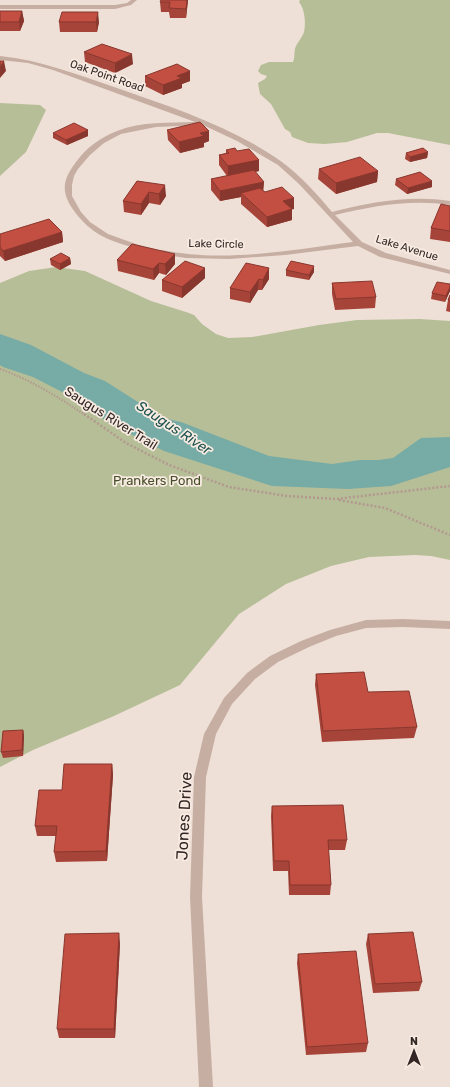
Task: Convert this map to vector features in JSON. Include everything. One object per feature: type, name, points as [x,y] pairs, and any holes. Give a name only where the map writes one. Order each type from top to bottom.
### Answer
[{"type":"street","points":[[0,7],[114,7],[129,4],[134,0]]},
{"type":"street","name":"Oak Point Road","points":[[0,58],[23,60],[50,67],[191,116],[205,123]]},
{"type":"street","name":"Lake Circle","points":[[205,123],[237,138],[280,164],[300,181],[331,214],[344,231],[359,244],[268,255],[229,257],[199,256],[151,250],[119,242],[100,234],[86,223],[68,194],[69,182],[74,170],[97,145],[110,136],[137,128],[205,123]]},
{"type":"street","points":[[331,214],[423,199],[450,203]]},
{"type":"street","name":"Lake Avenue","points":[[359,244],[383,255],[450,272]]},
{"type":"street","name":"Jones Drive","points":[[206,1087],[196,897],[200,777],[210,734],[228,701],[251,676],[274,659],[305,644],[366,624],[403,623],[450,625]]},
{"type":"path","name":"Saugus River Trail","points":[[0,369],[20,376],[64,401],[126,443],[169,465],[229,487],[287,496],[336,499],[450,486]]},
{"type":"path","points":[[336,499],[385,508],[450,535]]},
{"type":"green space","points":[[300,0],[450,0],[450,145],[388,133],[377,133],[347,142],[325,144],[308,143],[292,137],[290,132],[285,129],[271,104],[260,94],[258,83],[267,76],[258,71],[261,65],[269,62],[293,62],[296,47],[305,29],[303,9],[299,2]]},
{"type":"green space","points":[[0,103],[40,105],[46,110],[26,152],[0,176]]},
{"type":"green space","name":"Prankers Pond","points":[[56,267],[85,271],[151,301],[194,315],[202,324],[216,334],[228,338],[252,337],[357,320],[420,319],[450,321],[450,560],[431,556],[415,555],[369,557],[331,566],[286,584],[239,614],[180,685],[114,716],[33,750],[0,767],[0,283],[29,271]]},
{"type":"water","name":"Saugus River","points":[[0,334],[31,345],[84,373],[105,381],[163,418],[181,422],[269,456],[332,464],[360,460],[379,460],[393,458],[421,438],[450,437],[450,467],[391,486],[348,489],[272,486],[164,451],[109,423],[70,396],[33,377],[3,367],[0,365]]},
{"type":"building","points":[[161,0],[187,0],[186,9],[169,8],[170,2],[160,2]]},
{"type":"building","points":[[0,11],[22,11],[19,22],[0,22]]},
{"type":"building","points":[[62,12],[98,12],[96,22],[59,22]]},
{"type":"building","points":[[102,44],[132,54],[115,63],[84,52]]},
{"type":"building","points":[[0,61],[4,61],[0,67]]},
{"type":"building","points":[[177,64],[190,71],[177,76],[182,78],[163,85],[145,76]]},
{"type":"building","points":[[200,122],[209,131],[200,133],[204,136],[179,142],[167,130]]},
{"type":"building","points":[[74,123],[88,130],[66,140],[53,133]]},
{"type":"building","points":[[235,148],[237,151],[249,149],[259,160],[228,166],[219,155],[229,153],[226,150]]},
{"type":"building","points":[[423,148],[428,152],[410,157],[406,153]]},
{"type":"building","points":[[360,157],[378,171],[336,183],[319,169]]},
{"type":"building","points":[[254,170],[264,182],[220,191],[211,179]]},
{"type":"building","points":[[420,172],[432,181],[408,188],[396,179]]},
{"type":"building","points":[[137,181],[165,185],[159,194],[149,192],[141,204],[123,201]]},
{"type":"building","points":[[282,187],[294,198],[283,201],[292,209],[267,217],[241,193],[260,188],[265,192]]},
{"type":"building","points":[[441,204],[450,206],[450,231],[431,228]]},
{"type":"building","points":[[49,219],[62,232],[3,251],[0,247],[0,234]]},
{"type":"building","points":[[132,244],[175,254],[165,264],[159,263],[153,269],[117,260]]},
{"type":"building","points":[[61,253],[70,258],[60,264],[50,259]]},
{"type":"building","points":[[185,261],[205,268],[182,287],[162,280]]},
{"type":"building","points":[[291,261],[314,266],[309,275],[286,270]]},
{"type":"building","points":[[246,263],[269,268],[263,280],[259,279],[250,292],[230,288]]},
{"type":"building","points":[[372,281],[376,297],[336,299],[332,283]]},
{"type":"building","points":[[437,282],[450,284],[446,296],[432,293]]},
{"type":"building","points":[[364,672],[368,692],[409,691],[417,727],[323,731],[316,674]]},
{"type":"building","points":[[23,730],[22,750],[1,752],[3,731]]},
{"type":"building","points":[[64,764],[112,764],[106,851],[54,852],[57,826],[35,826],[39,790],[62,790]]},
{"type":"building","points":[[343,805],[347,840],[328,840],[331,885],[290,885],[289,861],[274,861],[272,806]]},
{"type":"building","points":[[413,932],[422,982],[375,984],[368,934]]},
{"type":"building","points":[[119,933],[114,1029],[57,1029],[65,934]]},
{"type":"building","points":[[356,951],[368,1043],[307,1047],[298,954]]}]
